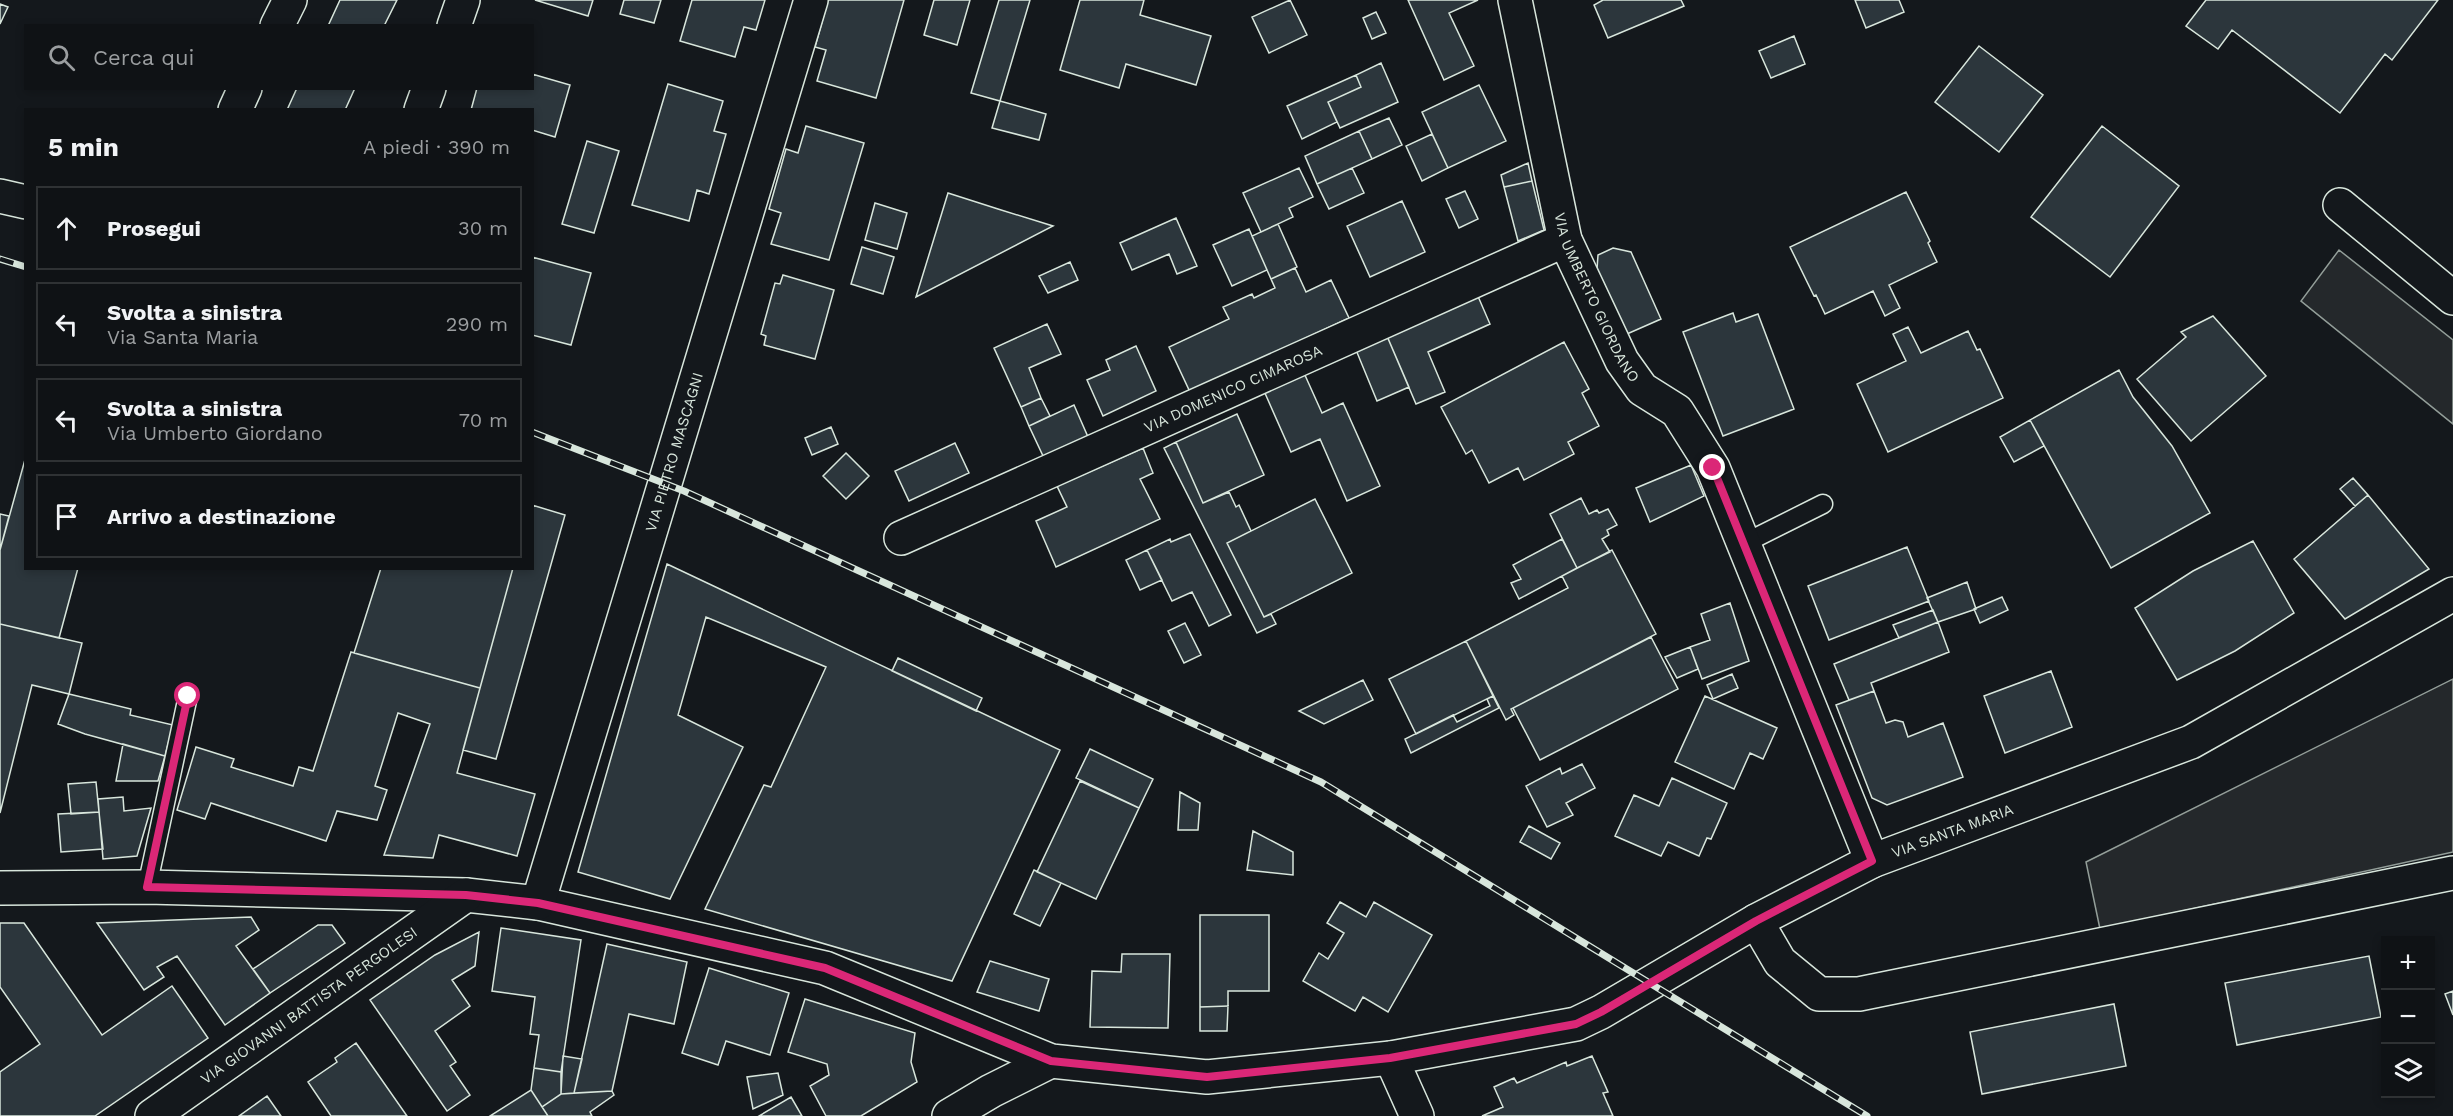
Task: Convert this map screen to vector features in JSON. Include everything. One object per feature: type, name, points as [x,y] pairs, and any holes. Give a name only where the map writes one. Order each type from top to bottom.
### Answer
[{"type":"street","points":[[278,24],[290,0]]},
{"type":"street","points":[[454,24],[464,0]]},
{"type":"street","name":"VIA PIETRO MASCAGNI","points":[[538,903],[811,0]]},
{"type":"street","name":"VIA UMBERTO GIORDANO","points":[[1515,0],[1565,240],[1622,362],[1642,389],[1677,411],[1713,468],[1872,861]]},
{"type":"street","points":[[236,108],[244,90]]},
{"type":"street","points":[[422,108],[428,90]]},
{"type":"street","points":[[0,196],[24,202]]},
{"type":"street","points":[[2340,205],[2453,298]]},
{"type":"street","name":"VIA DOMENICO CIMAROSA","points":[[901,538],[1565,240]]},
{"type":"street","name":"VIA SANTA MARIA","points":[[0,888],[147,887],[466,895],[538,903],[825,968],[1051,1061],[1207,1077],[1390,1058],[1576,1024],[1601,1012],[1756,921],[1872,861],[2191,742],[2453,594]]},
{"type":"street","points":[[1756,921],[1780,962],[1819,994],[1859,994],[2453,873]]},
{"type":"street","name":"VIA GIOVANNI BATTISTA PERGOLESI","points":[[152,1116],[466,895]]},
{"type":"street","points":[[1390,1058],[1417,1116]]},
{"type":"street","points":[[949,1116],[991,1091],[1051,1061]]},
{"type":"lane","points":[[1745,543],[1823,504]]},
{"type":"lane","points":[[147,887],[188,696]]},
{"type":"shaded area","points":[[2339,250],[2453,340],[2453,424],[2301,301]]},
{"type":"shaded area","points":[[2453,679],[2453,852],[2100,929],[2086,862]]},
{"type":"building","points":[[340,0],[397,0],[385,24],[329,24]]},
{"type":"building","points":[[535,0],[593,0],[588,16]]},
{"type":"building","points":[[624,0],[661,0],[654,23],[620,14]]},
{"type":"building","points":[[692,0],[765,0],[756,30],[744,27],[735,57],[680,41]]},
{"type":"building","points":[[828,0],[904,0],[876,98],[817,81],[826,50],[815,47]]},
{"type":"building","points":[[934,0],[970,0],[957,45],[924,35]]},
{"type":"building","points":[[999,0],[1030,0],[1000,101],[971,93]]},
{"type":"building","points":[[1080,0],[1144,0],[1140,15],[1211,36],[1196,85],[1126,64],[1119,88],[1060,70]]},
{"type":"building","points":[[1290,0],[1307,35],[1269,53],[1252,17]]},
{"type":"building","points":[[1408,0],[1478,0],[1449,13],[1474,66],[1444,80]]},
{"type":"building","points":[[1603,0],[1681,0],[1684,6],[1608,38],[1594,5]]},
{"type":"building","points":[[1855,0],[1899,0],[1904,12],[1866,28]]},
{"type":"building","points":[[2206,0],[2438,0],[2392,60],[2385,54],[2340,113],[2232,30],[2218,49],[2186,26]]},
{"type":"building","points":[[0,4],[8,7],[0,24]]},
{"type":"building","points":[[1376,12],[1386,33],[1372,39],[1363,18]]},
{"type":"building","points":[[1794,36],[1805,64],[1771,78],[1759,51]]},
{"type":"building","points":[[1979,46],[2043,95],[1999,152],[1935,102]]},
{"type":"building","points":[[1381,63],[1398,102],[1340,128],[1328,102],[1361,87],[1356,75]]},
{"type":"building","points":[[534,75],[570,85],[555,137],[534,131],[534,108],[472,108],[476,90],[534,90]]},
{"type":"building","points":[[1356,75],[1361,87],[1328,102],[1337,122],[1302,139],[1287,106]]},
{"type":"building","points":[[668,84],[723,101],[714,131],[726,134],[709,194],[697,190],[689,221],[632,205]]},
{"type":"building","points":[[1479,85],[1506,141],[1448,168],[1422,112]]},
{"type":"building","points":[[296,90],[354,90],[346,108],[288,108]]},
{"type":"building","points":[[1000,101],[1046,114],[1039,140],[992,128]]},
{"type":"building","points":[[1389,118],[1402,145],[1372,159],[1359,131]]},
{"type":"building","points":[[806,126],[864,143],[829,260],[771,244],[781,213],[769,209],[786,149],[798,153]]},
{"type":"building","points":[[2102,126],[2179,186],[2110,277],[2031,217]]},
{"type":"building","points":[[1359,131],[1372,159],[1317,184],[1305,156]]},
{"type":"building","points":[[1432,134],[1448,168],[1422,181],[1406,146]]},
{"type":"building","points":[[587,141],[619,151],[594,233],[562,224]]},
{"type":"building","points":[[1528,163],[1532,181],[1504,187],[1501,175]]},
{"type":"building","points":[[1299,168],[1313,197],[1289,208],[1293,217],[1261,232],[1243,193]]},
{"type":"building","points":[[1352,168],[1364,193],[1329,209],[1317,184]]},
{"type":"building","points":[[1532,181],[1544,230],[1518,241],[1504,187]]},
{"type":"building","points":[[1465,191],[1478,219],[1459,228],[1446,199]]},
{"type":"building","points":[[1906,192],[1930,241],[1928,243],[1937,262],[1889,285],[1900,308],[1885,316],[1873,291],[1825,314],[1790,247]]},
{"type":"building","points":[[948,193],[998,209],[1053,226],[916,297]]},
{"type":"building","points":[[1402,201],[1425,252],[1370,277],[1347,226]]},
{"type":"building","points":[[875,203],[907,213],[897,249],[865,240]]},
{"type":"building","points":[[1176,218],[1197,266],[1177,274],[1169,254],[1132,270],[1120,243]]},
{"type":"building","points":[[1278,224],[1297,267],[1271,279],[1252,236]]},
{"type":"building","points":[[1249,229],[1267,270],[1232,286],[1213,245]]},
{"type":"building","points":[[862,247],[894,257],[883,294],[851,284]]},
{"type":"building","points":[[1613,248],[1631,252],[1661,319],[1627,334],[1597,269],[1598,255]]},
{"type":"building","points":[[534,258],[591,273],[571,345],[534,336]]},
{"type":"building","points":[[1070,262],[1078,280],[1048,293],[1039,276]]},
{"type":"building","points":[[1295,268],[1306,292],[1331,280],[1349,318],[1190,392],[1169,347],[1229,319],[1223,307],[1252,294],[1254,298],[1275,288],[1271,279]]},
{"type":"building","points":[[783,275],[834,290],[815,359],[764,345],[766,336],[761,334],[775,283],[780,284]]},
{"type":"building","points":[[1477,294],[1490,324],[1428,352],[1445,392],[1416,404],[1387,336]]},
{"type":"building","points":[[1733,313],[1736,322],[1758,314],[1794,409],[1723,436],[1683,332]]},
{"type":"building","points":[[2213,316],[2266,376],[2191,441],[2137,379],[2186,337],[2181,332]]},
{"type":"building","points":[[1047,324],[1061,354],[1029,368],[1041,398],[1021,407],[994,348]]},
{"type":"building","points":[[1908,327],[1921,353],[1968,331],[1977,350],[1980,349],[2003,398],[1888,452],[1857,384],[1906,361],[1893,334]]},
{"type":"building","points":[[1387,336],[1409,387],[1377,401],[1356,350]]},
{"type":"building","points":[[1564,342],[1589,389],[1582,393],[1599,426],[1568,442],[1574,454],[1524,480],[1518,468],[1489,483],[1472,450],[1466,454],[1441,407]]},
{"type":"building","points":[[1136,346],[1156,391],[1103,416],[1087,380],[1110,370],[1106,360]]},
{"type":"building","points":[[2119,370],[2133,397],[2172,446],[2210,513],[2111,568],[2030,420]]},
{"type":"building","points":[[1304,373],[1322,413],[1343,403],[1380,486],[1347,501],[1320,439],[1291,452],[1264,391]]},
{"type":"building","points":[[1041,398],[1050,416],[1029,426],[1021,407]]},
{"type":"building","points":[[1074,405],[1088,437],[1044,458],[1029,426]]},
{"type":"building","points":[[1237,414],[1264,475],[1203,503],[1176,442]]},
{"type":"building","points":[[2030,420],[2044,446],[2014,462],[2000,437]]},
{"type":"building","points":[[831,427],[838,444],[812,455],[805,438]]},
{"type":"building","points":[[1176,442],[1203,503],[1229,492],[1236,507],[1239,505],[1251,531],[1227,543],[1264,617],[1271,614],[1276,624],[1257,633],[1164,448]]},
{"type":"building","points":[[955,443],[969,473],[909,501],[895,471]]},
{"type":"building","points":[[1143,448],[1153,473],[1140,479],[1160,519],[1056,567],[1036,521],[1067,507],[1057,486]]},
{"type":"building","points":[[846,453],[869,476],[846,499],[823,476]]},
{"type":"building","points":[[24,463],[24,570],[77,570],[59,638],[0,624],[0,550]]},
{"type":"building","points":[[1691,465],[1704,496],[1650,522],[1636,488]]},
{"type":"building","points":[[2353,478],[2368,495],[2355,506],[2340,489]]},
{"type":"building","points":[[2368,495],[2429,569],[2345,619],[2294,559]]},
{"type":"building","points":[[1581,498],[1589,514],[1597,510],[1599,513],[1608,509],[1617,525],[1607,530],[1609,535],[1602,539],[1610,552],[1577,568],[1550,514]]},
{"type":"building","points":[[1315,499],[1352,573],[1264,617],[1227,543]]},
{"type":"building","points":[[534,506],[565,515],[496,759],[463,750],[512,570],[534,570]]},
{"type":"building","points":[[0,514],[9,516],[0,550]]},
{"type":"building","points":[[1190,534],[1231,615],[1209,626],[1192,592],[1172,601],[1147,550],[1170,539],[1171,542]]},
{"type":"building","points":[[1562,539],[1577,568],[1519,599],[1511,583],[1521,579],[1513,565]]},
{"type":"building","points":[[2253,541],[2294,613],[2235,651],[2177,680],[2135,608],[2193,571]]},
{"type":"building","points":[[1907,547],[1929,601],[1829,640],[1808,586]]},
{"type":"building","points":[[1147,550],[1162,580],[1140,590],[1126,560]]},
{"type":"building","points":[[1612,550],[1656,634],[1511,709],[1514,715],[1506,720],[1466,641],[1568,588],[1562,576]]},
{"type":"building","points":[[667,564],[1060,750],[952,981],[705,909],[764,785],[771,787],[826,667],[706,617],[678,715],[743,747],[670,899],[578,872]]},
{"type":"building","points":[[380,570],[512,570],[480,688],[354,653]]},
{"type":"building","points":[[1967,582],[1976,609],[1938,622],[1927,598]]},
{"type":"building","points":[[2002,597],[2008,610],[1980,623],[1974,609]]},
{"type":"building","points":[[1730,603],[1749,661],[1702,679],[1690,647],[1710,640],[1701,614]]},
{"type":"building","points":[[1933,610],[1938,622],[1899,638],[1893,625]]},
{"type":"building","points":[[1938,622],[1949,652],[1871,683],[1874,691],[1849,700],[1834,664]]},
{"type":"building","points":[[1185,623],[1201,655],[1184,663],[1168,631]]},
{"type":"building","points":[[0,624],[82,643],[69,694],[32,685],[0,813]]},
{"type":"building","points":[[1651,637],[1678,689],[1540,760],[1513,708]]},
{"type":"building","points":[[1466,641],[1493,696],[1416,734],[1389,679]]},
{"type":"building","points":[[1690,647],[1698,669],[1677,678],[1665,657]]},
{"type":"building","points":[[351,652],[480,688],[457,773],[535,794],[517,856],[439,835],[433,858],[384,855],[430,724],[398,713],[375,786],[387,790],[377,820],[337,811],[326,841],[211,803],[205,819],[177,810],[196,747],[234,759],[231,767],[293,786],[299,767],[313,771]]},
{"type":"building","points":[[898,658],[982,698],[976,711],[892,671]]},
{"type":"building","points":[[2051,671],[2072,727],[2005,753],[1984,696]]},
{"type":"building","points":[[1732,674],[1738,688],[1713,699],[1707,685]]},
{"type":"building","points":[[1363,680],[1373,700],[1324,724],[1299,711]]},
{"type":"building","points":[[1874,691],[1886,723],[1895,720],[1903,722],[1908,737],[1943,723],[1963,777],[1887,805],[1872,798],[1836,705]]},
{"type":"building","points":[[69,694],[131,709],[130,715],[173,725],[165,756],[85,734],[58,724]]},
{"type":"building","points":[[1493,696],[1499,708],[1411,753],[1405,739],[1453,715],[1457,722],[1490,706],[1487,699]]},
{"type":"building","points":[[1705,696],[1777,728],[1763,759],[1750,753],[1734,789],[1675,762]]},
{"type":"building","points":[[123,744],[165,756],[158,781],[116,781]]},
{"type":"building","points":[[1090,749],[1153,779],[1139,808],[1076,778]]},
{"type":"building","points":[[1582,764],[1595,788],[1566,803],[1573,815],[1547,827],[1526,786],[1560,768],[1562,774]]},
{"type":"building","points":[[1672,778],[1727,803],[1711,839],[1707,838],[1699,856],[1668,842],[1661,856],[1615,836],[1634,795],[1659,806]]},
{"type":"building","points":[[1080,781],[1139,808],[1096,899],[1037,872]]},
{"type":"building","points":[[96,782],[99,812],[71,814],[68,784]]},
{"type":"building","points":[[1180,792],[1200,803],[1198,830],[1178,830]]},
{"type":"building","points":[[123,797],[124,811],[151,808],[137,856],[103,859],[98,799]]},
{"type":"building","points":[[99,812],[103,849],[61,852],[58,814]]},
{"type":"building","points":[[1529,826],[1560,843],[1551,859],[1520,842]]},
{"type":"building","points":[[1253,831],[1293,852],[1293,875],[1247,870]]},
{"type":"building","points":[[1034,870],[1061,883],[1040,926],[1014,914]]},
{"type":"building","points":[[1340,902],[1366,917],[1374,902],[1432,935],[1388,1012],[1363,997],[1355,1011],[1303,981],[1319,953],[1328,959],[1344,933],[1327,923]]},
{"type":"building","points":[[1200,915],[1269,915],[1269,991],[1228,991],[1228,1006],[1200,1007]]},
{"type":"building","points":[[251,917],[259,930],[236,946],[270,993],[225,1025],[177,956],[157,967],[164,977],[144,990],[97,923]]},
{"type":"building","points":[[0,923],[24,923],[102,1035],[172,986],[208,1038],[95,1116],[0,1116],[0,1072],[40,1044],[0,987]]},
{"type":"building","points":[[318,925],[332,925],[345,943],[270,993],[253,969]]},
{"type":"building","points":[[501,928],[581,940],[561,1072],[534,1068],[539,1035],[530,1034],[535,997],[492,991]]},
{"type":"building","points":[[479,932],[475,966],[452,980],[470,1006],[435,1031],[456,1062],[450,1066],[470,1095],[447,1111],[370,1000],[435,955]]},
{"type":"building","points":[[607,944],[687,962],[674,1024],[629,1014],[612,1091],[574,1093]]},
{"type":"building","points":[[1122,954],[1170,954],[1168,1028],[1090,1027],[1092,971],[1121,972]]},
{"type":"building","points":[[2369,956],[2381,1017],[2237,1045],[2225,983]]},
{"type":"building","points":[[990,961],[1049,979],[1039,1011],[977,992]]},
{"type":"building","points":[[709,968],[789,993],[770,1055],[726,1041],[718,1065],[682,1053]]},
{"type":"building","points":[[2453,991],[2453,1015],[2445,994]]},
{"type":"building","points":[[805,999],[915,1033],[911,1062],[917,1082],[861,1116],[826,1116],[810,1086],[829,1075],[827,1064],[788,1052]]},
{"type":"building","points":[[2114,1004],[2126,1066],[1982,1094],[1970,1032]]},
{"type":"building","points":[[1228,1006],[1227,1031],[1200,1031],[1200,1007]]},
{"type":"building","points":[[356,1043],[407,1116],[331,1116],[308,1082],[337,1062],[335,1058]]},
{"type":"building","points":[[563,1056],[582,1059],[574,1093],[561,1094]]},
{"type":"building","points":[[1592,1056],[1608,1092],[1603,1093],[1613,1116],[1482,1116],[1503,1107],[1494,1087],[1514,1078],[1517,1083],[1566,1062],[1567,1066]]},
{"type":"building","points":[[534,1068],[561,1072],[561,1094],[542,1107],[531,1090]]},
{"type":"building","points":[[778,1073],[783,1095],[753,1109],[747,1077]]},
{"type":"building","points":[[531,1090],[548,1116],[490,1116]]},
{"type":"building","points":[[612,1091],[614,1095],[590,1112],[592,1116],[548,1116],[542,1107],[561,1094]]},
{"type":"building","points":[[267,1096],[281,1116],[239,1116]]},
{"type":"building","points":[[791,1097],[802,1116],[759,1116]]},
{"type":"railway","points":[[0,259],[24,266]]},
{"type":"railway","points":[[534,433],[684,491],[1321,782],[1867,1116]]},
{"type":"route","points":[[188,696],[147,887],[466,895],[538,903],[825,968],[1051,1061],[1207,1077],[1390,1058],[1576,1024],[1601,1012],[1805,894],[1872,861],[1713,468]]}]
